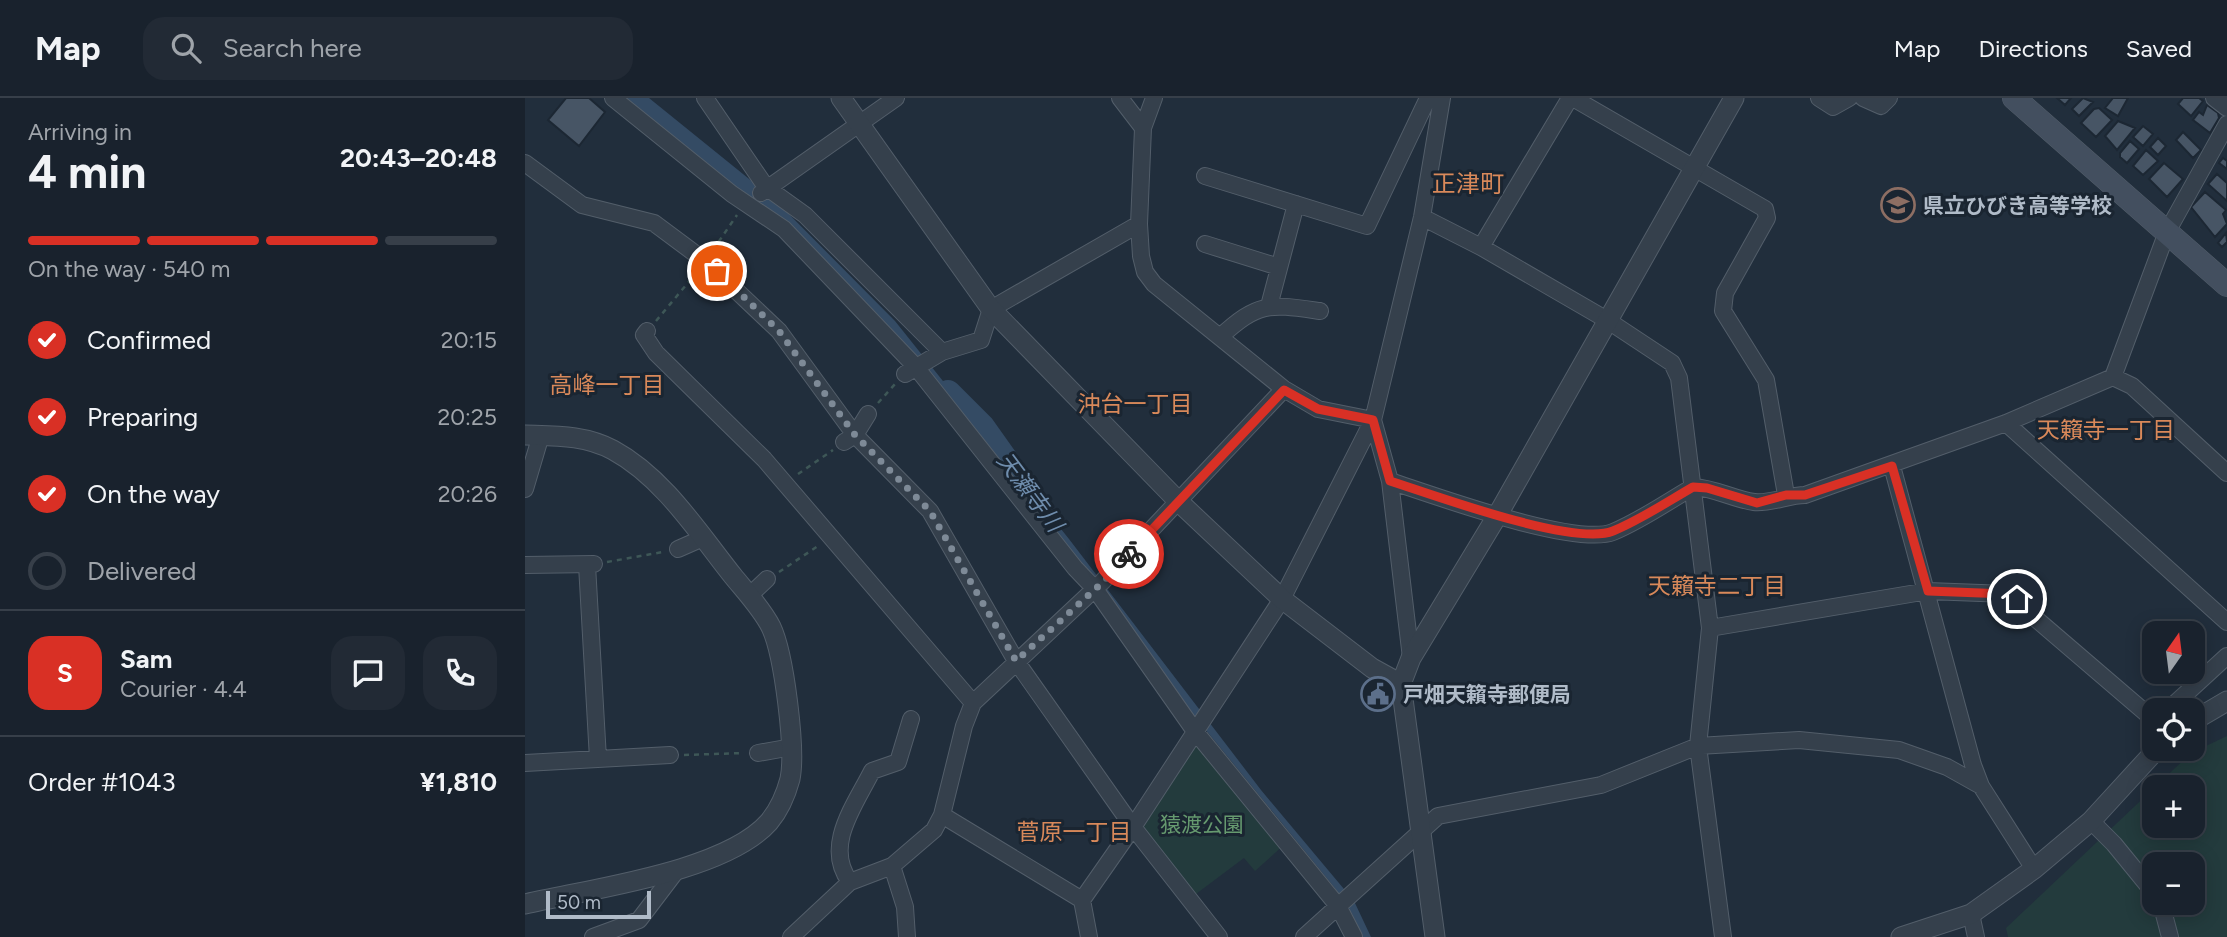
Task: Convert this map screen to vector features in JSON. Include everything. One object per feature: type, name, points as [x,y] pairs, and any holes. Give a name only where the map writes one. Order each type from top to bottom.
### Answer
[{"type":"main road","points":[[2014,98],[2227,285]]},
{"type":"street","points":[[613,98],[745,207],[784,229],[910,370],[1075,568],[1099,585],[1199,723],[1344,901],[1354,937]]},
{"type":"street","points":[[705,98],[766,187],[805,215],[942,352]]},
{"type":"street","points":[[841,98],[991,309],[1179,502],[1282,599],[1372,668],[1401,684]]},
{"type":"street","points":[[745,207],[766,187],[896,98]]},
{"type":"street","points":[[1120,98],[1143,128]]},
{"type":"street","points":[[1154,98],[1143,128],[1139,224],[1145,272],[1154,284],[1284,390],[1318,409],[1373,420]]},
{"type":"street","points":[[1205,176],[1367,226],[1428,98]]},
{"type":"street","points":[[1089,937],[1082,900],[1282,599],[1373,420],[1422,217],[1442,98]]},
{"type":"street","points":[[1481,247],[1571,98],[1765,209],[1767,218],[1725,293],[1723,312],[1766,380],[1786,495]]},
{"type":"street","points":[[1435,937],[1401,684],[1411,657],[1497,516],[1734,98]]},
{"type":"street","points":[[1819,98],[1833,107],[1849,98]]},
{"type":"street","points":[[1863,98],[1881,106],[1889,98]]},
{"type":"street","points":[[2214,98],[2227,108]]},
{"type":"street","points":[[1390,481],[1497,516],[1590,536],[1612,532],[1693,487],[1707,488],[1757,503],[1786,495],[1805,495],[1892,466],[2005,423],[2113,377],[2167,232],[2227,124]]},
{"type":"street","points":[[525,163],[582,205],[654,223],[705,261],[779,331],[849,438],[930,511],[1016,661],[1133,827],[1219,937]]},
{"type":"street","points":[[1269,306],[1296,204]]},
{"type":"street","points":[[1422,217],[1481,247],[1607,320],[1672,363],[1683,400],[1710,628],[1698,746],[1723,937]]},
{"type":"street","points":[[910,370],[942,352],[981,340],[991,309],[1139,224]]},
{"type":"street","points":[[1205,244],[1279,267]]},
{"type":"street","points":[[1220,337],[1236,322],[1262,307],[1320,311]]},
{"type":"street","points":[[647,331],[644,335],[656,353],[785,481],[973,703]]},
{"type":"street","points":[[2113,377],[2132,386],[2227,472]]},
{"type":"street","points":[[794,936],[850,882],[892,866],[934,830],[942,815],[964,726],[973,703],[1099,585],[1284,390]]},
{"type":"street","points":[[849,438],[868,414]]},
{"type":"street","points":[[1373,420],[1390,481],[1411,657]]},
{"type":"street","points":[[2005,423],[2227,622]]},
{"type":"street","points":[[525,489],[533,435],[591,440],[635,464],[668,496],[771,627],[780,657],[792,747],[790,778],[781,806],[768,824],[741,844],[677,870],[526,904]]},
{"type":"street","points":[[1892,466],[1981,786],[2034,869]]},
{"type":"street","points":[[678,549],[703,538]]},
{"type":"street","points":[[818,546],[834,541]]},
{"type":"street","points":[[525,565],[590,564],[598,758]]},
{"type":"street","points":[[749,596],[767,579]]},
{"type":"street","points":[[1710,628],[1928,591],[2007,594],[2017,599],[2142,709]]},
{"type":"street","points":[[2181,698],[2227,656]]},
{"type":"street","points":[[2205,714],[2227,701]]},
{"type":"street","points":[[850,882],[841,871],[839,836],[872,771],[898,762],[911,719]]},
{"type":"street","points":[[1304,937],[1438,816],[1601,785],[1698,746],[1799,740],[1899,750],[1947,767],[1981,786]]},
{"type":"street","points":[[758,753],[792,747]]},
{"type":"street","points":[[525,763],[670,755]]},
{"type":"street","points":[[1901,937],[1971,914],[2034,869],[2091,821],[2146,761]]},
{"type":"street","points":[[942,815],[1082,900]]},
{"type":"street","points":[[2091,821],[2142,878]]},
{"type":"street","points":[[892,866],[905,908],[907,937]]},
{"type":"street","points":[[593,937],[639,920],[677,870]]},
{"type":"street","points":[[1971,914],[1976,937]]},
{"type":"street","points":[[2164,915],[2169,937]]},
{"type":"path","points":[[647,331],[705,261],[745,207]]},
{"type":"path","points":[[868,414],[910,370]]},
{"type":"path","points":[[785,481],[849,438]]},
{"type":"path","points":[[767,579],[818,546]]},
{"type":"path","points":[[590,564],[678,549]]},
{"type":"path","points":[[670,755],[758,753]]},
{"type":"green space","name":"猿渡公園","points":[[1194,735],[1286,843],[1255,871],[1244,858],[1192,897],[1137,827]]},
{"type":"green space","points":[[2227,736],[2227,937],[2008,937],[2006,928],[2142,799],[2142,838],[2205,838],[2205,775],[2168,775],[2183,761],[2205,761],[2205,746]]},
{"type":"water","points":[[621,98],[649,98],[774,199],[895,321],[1069,539],[1261,790],[1354,901],[1371,937],[1361,937],[1352,914],[1334,887],[831,271]]},
{"type":"building","points":[[566,98],[589,98],[605,112],[579,146],[548,120]]},
{"type":"building","points":[[2057,98],[2071,98],[2065,105]]},
{"type":"building","points":[[2083,98],[2093,102],[2079,116],[2072,109]]},
{"type":"building","points":[[2113,98],[2128,98],[2118,116],[2105,108]]},
{"type":"building","points":[[2183,98],[2199,98],[2203,101],[2191,116],[2178,104]]},
{"type":"building","points":[[2207,105],[2218,113],[2219,118],[2210,133],[2193,120],[2199,112],[2203,115]]},
{"type":"building","points":[[2099,108],[2112,120],[2096,137],[2081,123],[2094,109]]},
{"type":"building","points":[[2118,121],[2135,128],[2117,150],[2105,136]]},
{"type":"building","points":[[2143,126],[2153,134],[2143,146],[2133,137]]},
{"type":"building","points":[[2183,132],[2201,150],[2193,158],[2176,140]]},
{"type":"building","points":[[2158,138],[2166,146],[2158,155],[2150,147]]},
{"type":"building","points":[[2130,141],[2139,149],[2127,163],[2120,157],[2120,153]]},
{"type":"building","points":[[2146,150],[2158,161],[2143,175],[2133,166]]},
{"type":"building","points":[[2223,158],[2227,161],[2227,169],[2219,163]]},
{"type":"building","points":[[2164,163],[2183,179],[2167,197],[2149,179]]},
{"type":"building","points":[[2217,174],[2227,183],[2227,201],[2208,184]]},
{"type":"building","points":[[2205,192],[2226,210],[2223,214],[2227,224],[2215,237],[2191,207]]},
{"type":"building","points":[[2226,233],[2227,242],[2222,247],[2218,243]]},
{"type":"waterway","name":"天瀬寺川","points":[[948,393],[982,427],[1021,482]]},
{"type":"way so far","points":[[717,271],[779,331],[855,435],[930,511],[1016,661],[1103,582],[1129,554]]},
{"type":"place","name":"県立ひびき高等学校","points":[[1898,205]]},
{"type":"place","name":"戸畑天籟寺郵便局","points":[[1378,694]]},
{"type":"district","name":"正津町","points":[[1468,183]]},
{"type":"district","name":"高峰一丁目","points":[[607,385]]},
{"type":"district","name":"沖台一丁目","points":[[1135,404]]},
{"type":"district","name":"天籟寺一丁目","points":[[2106,430]]},
{"type":"district","name":"天籟寺二丁目","points":[[1717,586]]},
{"type":"district","name":"菅原一丁目","points":[[1074,832]]},
{"type":"route","points":[[1129,554],[1284,390],[1318,409],[1373,420],[1390,481],[1497,516],[1590,536],[1612,532],[1693,487],[1707,488],[1757,503],[1786,495],[1805,495],[1892,466],[1928,591],[2007,594],[2017,599]]}]
